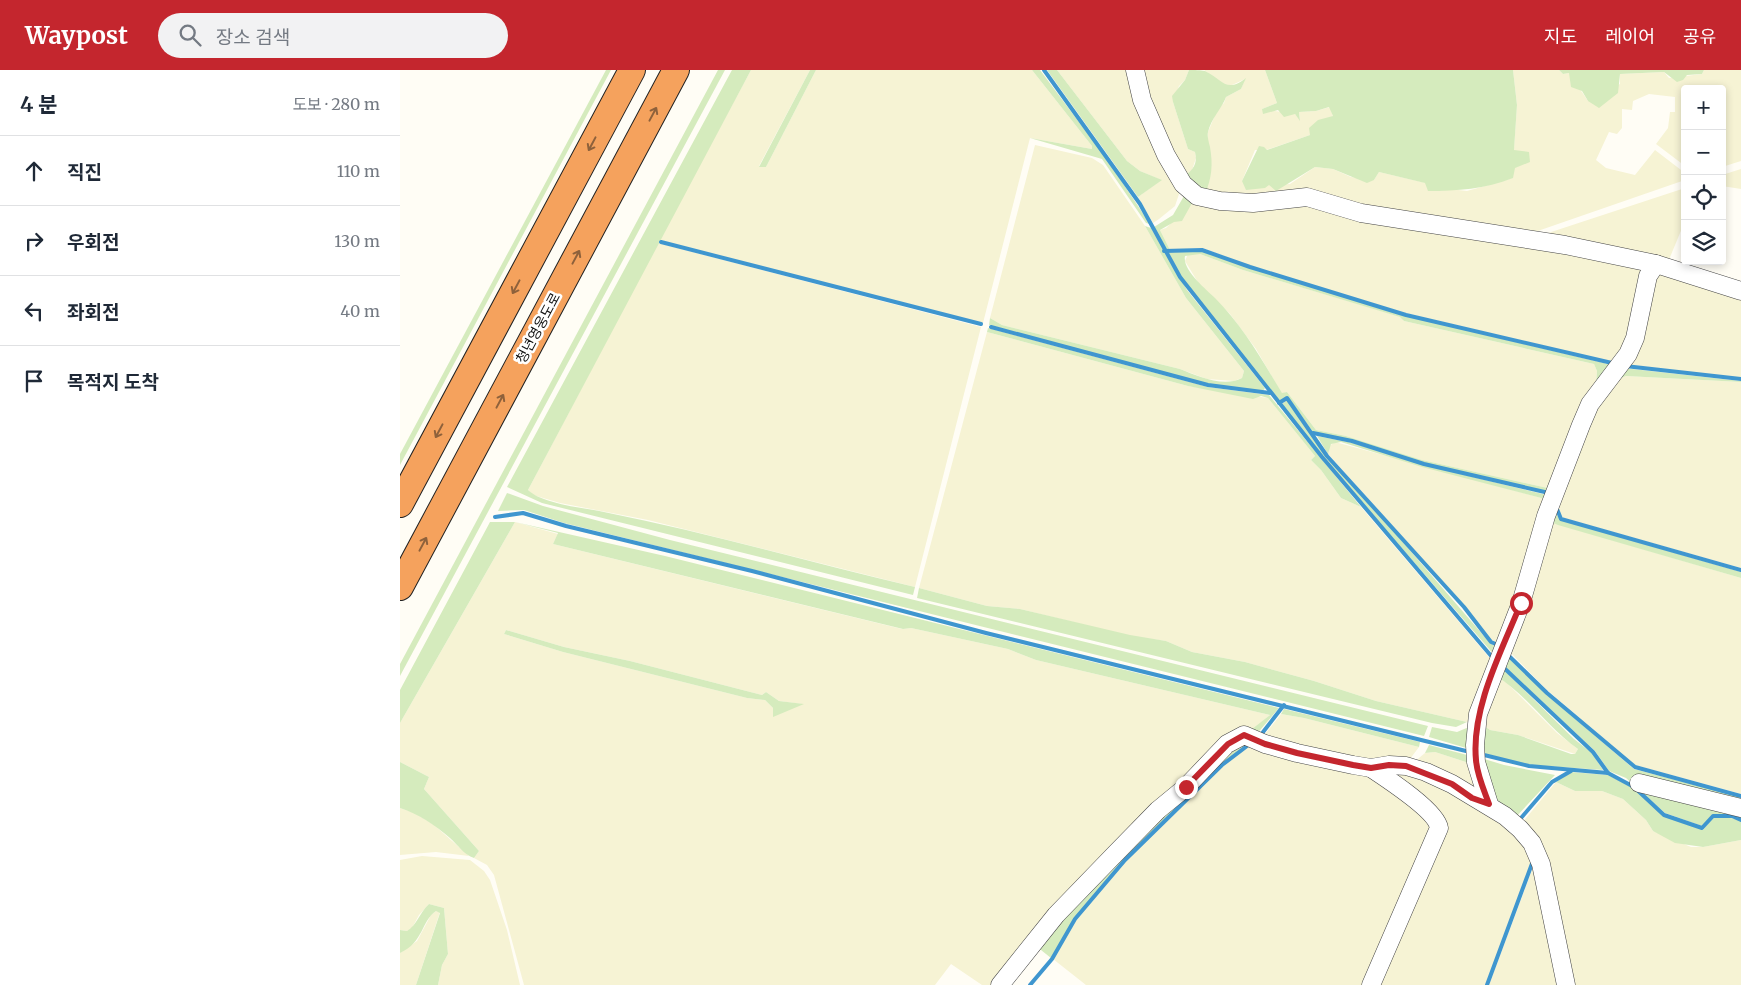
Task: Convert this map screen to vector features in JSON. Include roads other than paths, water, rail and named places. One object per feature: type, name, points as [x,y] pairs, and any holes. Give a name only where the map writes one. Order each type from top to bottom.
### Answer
[{"type":"highway","points":[[400,504],[632,70]]},
{"type":"highway","name":"청년영웅도로","points":[[400,587],[676,70]]},
{"type":"street","points":[[1135,70],[1142,100],[1166,155],[1183,184],[1197,196],[1220,201],[1253,203],[1306,197],[1361,213],[1565,245],[1656,264],[1741,291]]},
{"type":"street","points":[[1489,804],[1476,762],[1475,745],[1478,714],[1521,603],[1546,516],[1581,425],[1590,404],[1600,388],[1628,354],[1635,338],[1648,276],[1656,264]]},
{"type":"street","points":[[1000,985],[1056,915],[1206,765],[1237,737],[1244,735],[1265,744],[1297,753],[1371,768],[1389,765],[1406,766],[1426,772],[1452,784],[1472,798],[1489,804],[1520,829],[1532,843],[1541,864],[1566,985]]},
{"type":"street","points":[[1371,768],[1392,782],[1435,818],[1439,828],[1371,985]]},
{"type":"street","points":[[1639,782],[1741,808]]},
{"type":"waterway","points":[[1044,70],[1140,204],[1180,277],[1322,457],[1492,657]]},
{"type":"waterway","points":[[661,242],[981,324]]},
{"type":"waterway","points":[[1164,251],[1202,250],[1250,267],[1406,315],[1612,363]]},
{"type":"waterway","points":[[991,327],[1208,385],[1270,393]]},
{"type":"waterway","points":[[1625,366],[1741,379]]},
{"type":"waterway","points":[[1279,403],[1287,398],[1327,456],[1464,607],[1491,642],[1498,645]]},
{"type":"waterway","points":[[1313,433],[1352,441],[1424,464],[1549,493]]},
{"type":"waterway","points":[[1557,509],[1561,519],[1741,570]]},
{"type":"waterway","points":[[495,517],[523,513],[566,526],[752,571],[986,633],[1470,752]]},
{"type":"waterway","points":[[1508,655],[1547,693],[1635,767],[1741,796]]},
{"type":"waterway","points":[[1502,666],[1593,752],[1608,773]]},
{"type":"waterway","points":[[1260,736],[1284,705]]},
{"type":"waterway","points":[[1030,985],[1052,959],[1075,919],[1125,860],[1222,765],[1251,743]]},
{"type":"waterway","points":[[1480,754],[1529,766],[1608,773],[1634,787],[1664,815],[1702,828],[1713,816],[1732,816],[1741,820]]},
{"type":"waterway","points":[[1521,818],[1552,782],[1571,771]]},
{"type":"waterway","points":[[1487,985],[1533,861]]}]
